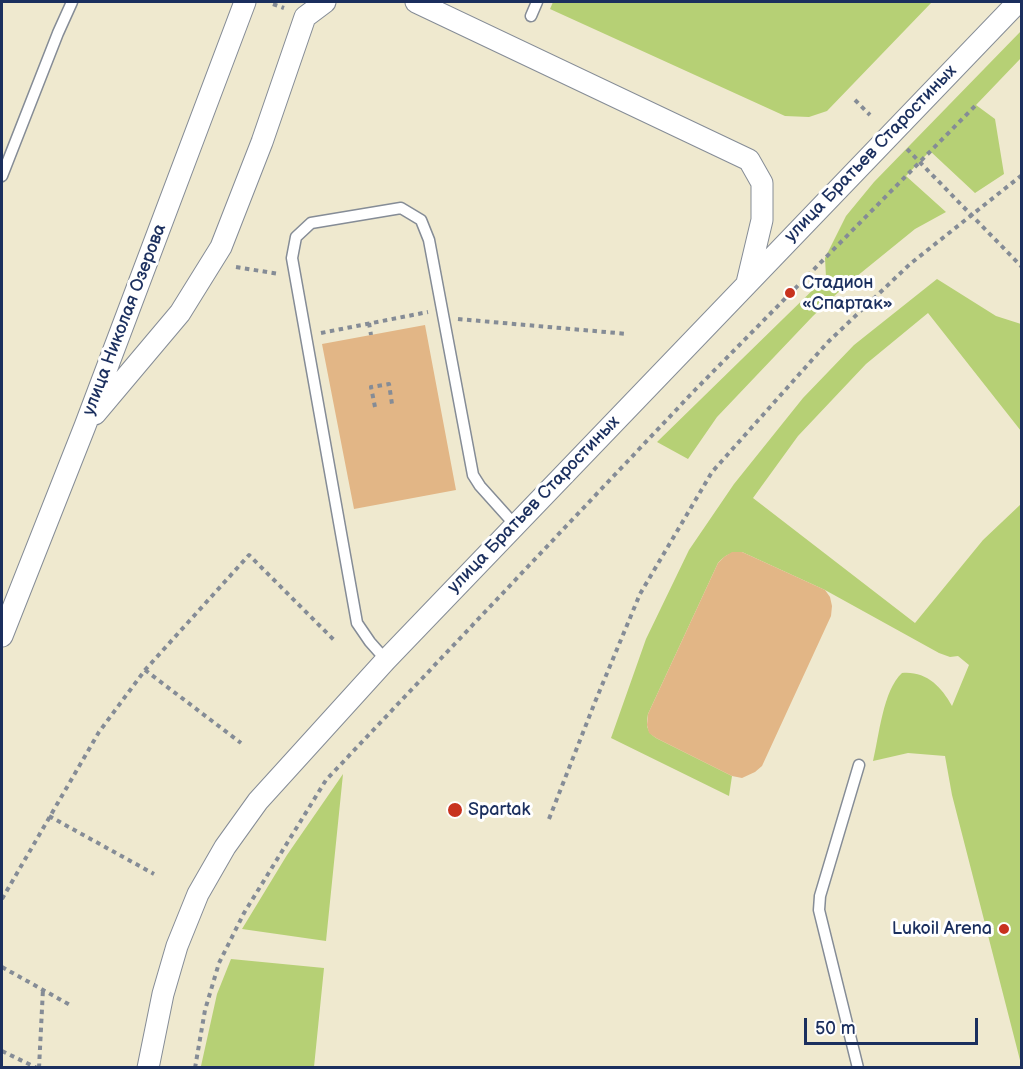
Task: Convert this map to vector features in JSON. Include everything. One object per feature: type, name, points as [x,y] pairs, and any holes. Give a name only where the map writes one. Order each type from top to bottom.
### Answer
[{"type":"street","name":"улица Николая Озерова","points":[[3,624],[85,426],[245,2]]},
{"type":"street","points":[[85,426],[180,313],[221,247],[262,142],[305,17],[325,2]]},
{"type":"street","points":[[416,2],[750,160],[762,183],[762,220],[746,284]]},
{"type":"street","name":"улица Братьев Старостиных","points":[[148,1068],[162,994],[177,946],[198,894],[225,847],[258,801],[386,660],[1018,2]]},
{"type":"lane","points":[[2,176],[72,2]]},
{"type":"lane","points":[[531,16],[537,2]]},
{"type":"lane","points":[[386,660],[369,642],[357,623],[295,277],[292,258],[296,237],[311,223],[401,208],[421,220],[429,240],[473,475],[515,525]]},
{"type":"lane","points":[[858,1068],[819,910],[820,896],[859,765]]},
{"type":"path","points":[[273,4],[284,8]]},
{"type":"path","points":[[855,100],[870,115]]},
{"type":"path","points":[[195,1068],[205,1010],[219,963],[244,914],[326,780],[695,390],[976,105]]},
{"type":"path","points":[[907,149],[1022,267]]},
{"type":"path","points":[[549,819],[640,594],[712,472],[828,342],[910,264],[1022,175]]},
{"type":"path","points":[[236,267],[295,277]]},
{"type":"path","points":[[314,334],[430,312],[431,316],[443,318],[628,334]]},
{"type":"path","points":[[369,323],[371,335]]},
{"type":"path","points":[[375,407],[371,387],[389,384],[392,404]]},
{"type":"path","points":[[2,899],[99,732],[145,670],[249,555],[335,641]]},
{"type":"path","points":[[145,670],[241,743]]},
{"type":"path","points":[[49,816],[154,874]]},
{"type":"path","points":[[2,967],[70,1005]]},
{"type":"path","points":[[2,1051],[38,1068],[43,989]]},
{"type":"green space","points":[[553,2],[932,2],[827,111],[809,117],[785,116],[550,9]]},
{"type":"green space","points":[[1021,31],[1021,58],[976,105],[995,119],[1004,174],[975,193],[930,151],[906,176],[946,212],[915,229],[846,285],[813,316],[717,417],[688,459],[657,442],[826,277],[825,258],[846,216],[874,182]]},
{"type":"green space","points":[[937,279],[996,316],[1021,324],[1021,431],[928,313],[866,364],[798,436],[753,498],[915,623],[983,540],[1021,504],[1021,1064],[952,795],[945,756],[908,753],[873,761],[886,702],[890,691],[902,673],[918,674],[932,681],[952,706],[969,665],[958,656],[950,657],[939,653],[825,590],[742,552],[735,553],[726,556],[718,563],[648,714],[647,721],[649,730],[656,738],[732,776],[729,796],[611,738],[646,639],[689,550],[734,484],[803,398],[854,345]]},
{"type":"green space","points":[[343,774],[326,941],[242,929],[287,855]]},
{"type":"green space","points":[[231,959],[324,968],[314,1067],[201,1066],[217,994]]},
{"type":"building","points":[[425,325],[456,490],[354,509],[322,344]]},
{"type":"building","points":[[732,552],[742,552],[825,590],[832,606],[831,616],[762,766],[742,778],[732,776],[656,738],[649,733],[647,725],[648,714],[718,563]]},
{"type":"place","name":"Стадион «Спартак»","points":[[790,293]]},
{"type":"place","name":"Spartak","points":[[455,810]]},
{"type":"place","name":"Lukoil Arena","points":[[1004,929]]}]
